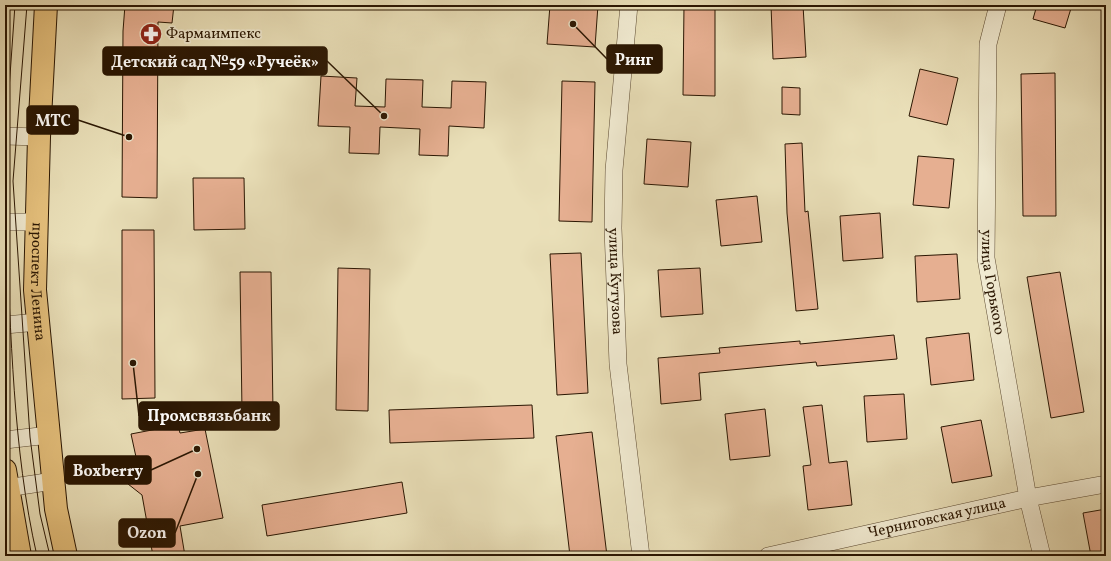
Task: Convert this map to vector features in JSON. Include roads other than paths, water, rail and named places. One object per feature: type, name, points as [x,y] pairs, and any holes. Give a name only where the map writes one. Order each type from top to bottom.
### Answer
[{"type":"main road","name":"проспект Ленина","points":[[46,5],[39,137],[35,290],[56,510],[66,556]]},
{"type":"main road","points":[[6,479],[20,556]]},
{"type":"street","name":"улица Кутузова","points":[[628,5],[614,170],[614,228],[618,364],[641,556]]},
{"type":"street","name":"улица Горького","points":[[998,5],[988,44],[986,258],[1028,498],[1042,556]]},
{"type":"street","points":[[5,136],[39,137]]},
{"type":"street","points":[[5,222],[36,222]]},
{"type":"street","points":[[5,324],[38,322]]},
{"type":"street","points":[[5,440],[48,435]]},
{"type":"street","points":[[6,479],[53,480]]},
{"type":"street","name":"Черниговская улица","points":[[768,556],[1028,498],[1106,484]]},
{"type":"tram line","points":[[5,146],[15,5]]},
{"type":"tram line","points":[[27,5],[13,181],[30,437],[40,514],[50,556]]},
{"type":"tram line","points":[[5,223],[14,390],[22,474],[37,556]]},
{"type":"place","name":"Ринг","points":[[573,24]]},
{"type":"place","name":"Фармаимпекс","points":[[151,34]]},
{"type":"place","name":"Детский сад №59 «Ручеёк»","points":[[384,116]]},
{"type":"place","name":"МТС","points":[[129,137]]},
{"type":"place","name":"Промсвязьбанк","points":[[133,363]]},
{"type":"place","name":"Boxberry","points":[[197,449]]},
{"type":"place","name":"Ozon","points":[[198,474]]}]
